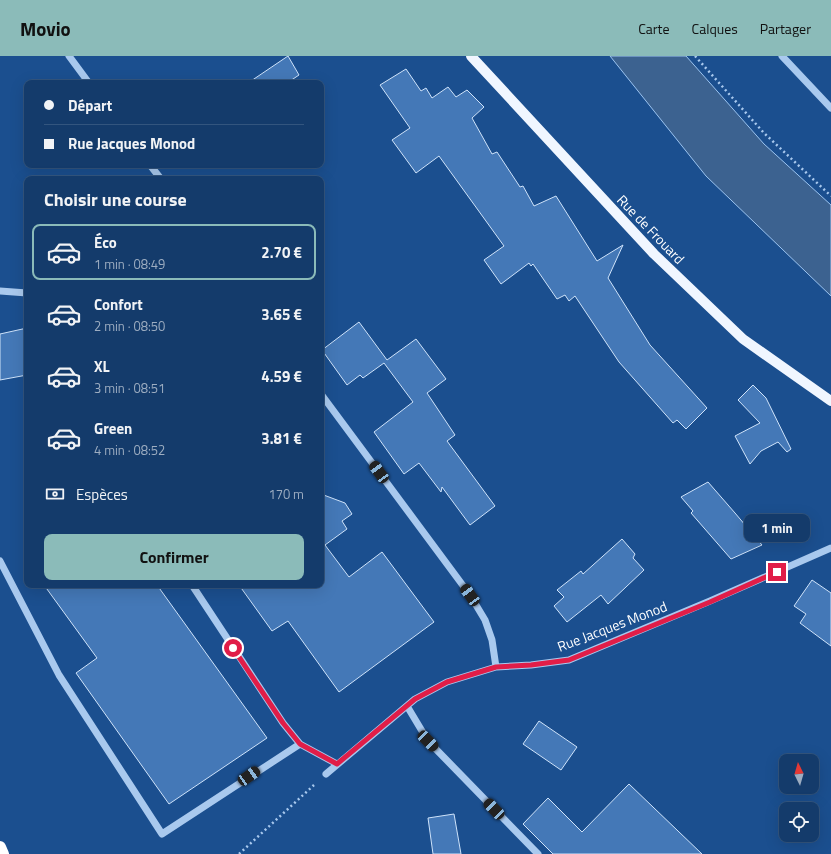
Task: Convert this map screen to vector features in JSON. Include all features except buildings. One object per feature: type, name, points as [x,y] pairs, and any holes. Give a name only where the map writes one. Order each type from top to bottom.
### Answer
[{"type":"highway","points":[[0,847],[3,854]]},
{"type":"main road","name":"Rue de Frouard","points":[[470,56],[654,254],[743,339],[831,401]]},
{"type":"street","points":[[69,56],[87,80]]},
{"type":"street","points":[[782,56],[831,108]]},
{"type":"street","points":[[152,168],[159,176]]},
{"type":"street","points":[[0,291],[24,293]]},
{"type":"street","points":[[324,398],[470,595],[485,620],[492,640],[496,667]]},
{"type":"street","name":"Rue Jacques Monod","points":[[326,774],[415,699],[447,682],[496,667],[531,665],[569,660],[710,602],[831,548]]},
{"type":"street","points":[[0,561],[59,675],[162,834],[300,744]]},
{"type":"street","points":[[194,588],[283,723],[300,744],[337,764]]},
{"type":"street","points":[[406,706],[428,741],[538,854]]},
{"type":"path","points":[[695,56],[764,133],[831,196]]},
{"type":"path","points":[[239,854],[326,774]]},
{"type":"water","points":[[610,56],[686,56],[764,144],[831,205],[831,296],[706,176]]},
{"type":"route","points":[[233,648],[283,723],[300,744],[337,764],[415,699],[447,682],[496,667],[531,665],[569,660],[710,602],[777,572]]}]
